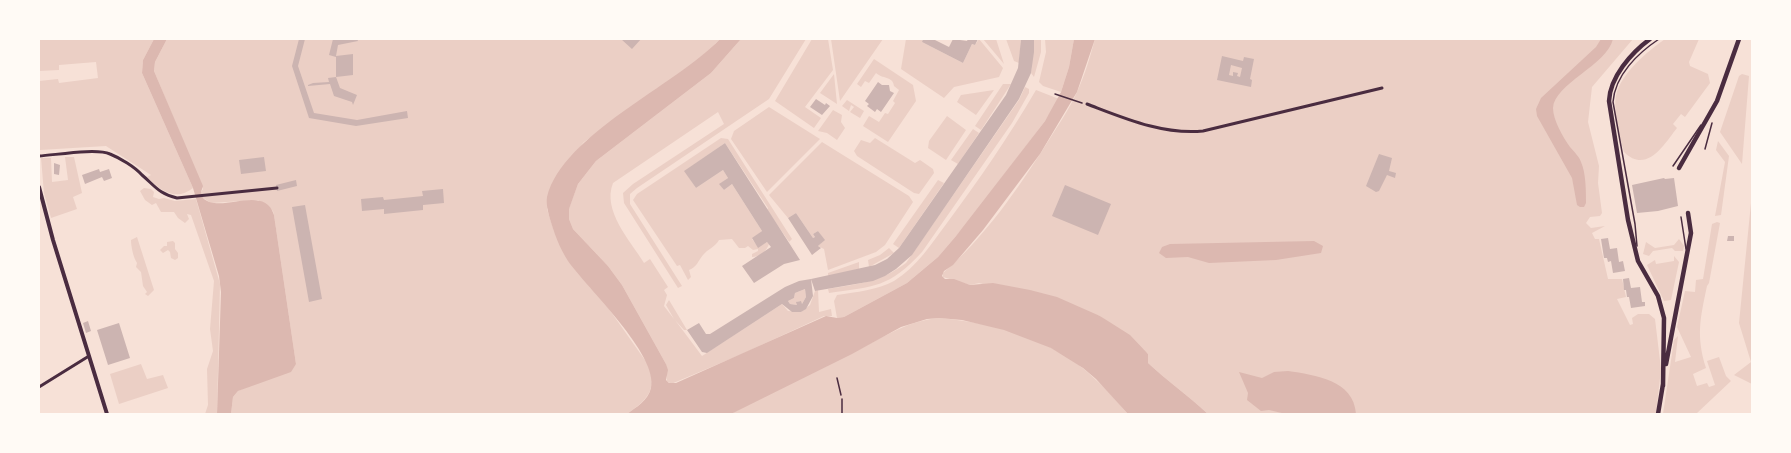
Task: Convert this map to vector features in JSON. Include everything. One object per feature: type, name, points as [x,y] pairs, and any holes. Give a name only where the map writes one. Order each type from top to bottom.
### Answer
[{"type":"highway","points":[[1650,39],[1636,50],[1617,77],[1610,91],[1609,101],[1628,222],[1638,261],[1658,296],[1664,318],[1663,386]]},
{"type":"highway","points":[[1679,168],[1717,101],[1739,39]]},
{"type":"highway","points":[[1658,414],[1691,233],[1688,213]]},
{"type":"main road","points":[[39,187],[50,230],[107,414]]},
{"type":"street","points":[[1085,104],[1158,128],[1190,132],[1203,131],[1382,88]]},
{"type":"street","points":[[39,156],[99,152],[110,154],[142,174],[156,190],[165,196],[177,198],[277,188]]},
{"type":"street","points":[[39,387],[89,356]]},
{"type":"lane","points":[[1638,261],[1635,224],[1613,102],[1618,81],[1637,57],[1659,39]]},
{"type":"lane","points":[[1673,166],[1717,101]]},
{"type":"lane","points":[[1705,149],[1712,123]]},
{"type":"lane","points":[[1681,217],[1687,256]]},
{"type":"lane","points":[[842,399],[842,414]]},
{"type":"path","points":[[1055,94],[1085,104]]},
{"type":"path","points":[[837,378],[842,399]]},
{"type":"shaded area","points":[[39,39],[154,39],[143,60],[142,73],[193,188],[180,194],[168,193],[147,177],[151,175],[106,146],[40,150],[39,81],[58,79],[59,83],[98,78],[96,62],[59,65],[59,70],[39,71]]},
{"type":"shaded area","points":[[154,39],[167,39],[155,62],[154,71],[203,186],[201,192],[203,198],[220,203],[261,201],[269,206],[274,215],[296,364],[291,372],[238,391],[233,397],[231,414],[217,414],[221,292],[219,276],[193,188],[142,73],[143,60]]},
{"type":"shaded area","points":[[167,39],[720,39],[697,61],[584,142],[547,209],[554,231],[647,363],[652,380],[645,399],[627,414],[231,414],[233,397],[238,391],[296,364],[274,215],[273,211],[258,200],[211,203],[203,198],[201,192],[203,189],[154,71],[155,62]]},
{"type":"shaded area","points":[[720,39],[741,39],[711,73],[596,161],[578,184],[569,209],[569,219],[573,229],[608,266],[622,285],[666,364],[668,370],[666,380],[669,383],[676,383],[826,316],[844,317],[907,283],[938,257],[956,236],[1045,121],[1061,92],[1069,67],[1074,39],[1095,39],[1077,92],[1040,154],[983,230],[953,265],[944,271],[942,276],[945,279],[954,279],[970,285],[993,283],[1030,290],[1057,297],[1100,316],[1130,335],[1148,354],[1148,363],[1208,414],[1128,414],[1096,379],[1051,348],[1004,330],[962,320],[939,318],[901,327],[731,414],[627,414],[647,397],[651,388],[651,374],[644,358],[620,322],[565,256],[547,208],[547,197],[557,174],[574,152],[623,112],[700,57]]},
{"type":"shaded area","points":[[741,39],[806,39],[769,99],[630,194],[630,204],[682,286],[678,288],[624,203],[623,193],[724,124],[718,112],[613,183],[611,204],[614,215],[644,263],[650,259],[668,287],[664,290],[667,295],[664,306],[674,319],[666,305],[669,300],[687,330],[684,330],[675,320],[702,356],[782,304],[788,311],[801,312],[810,305],[815,291],[818,290],[819,312],[831,309],[832,316],[824,316],[671,384],[667,381],[666,364],[622,285],[608,266],[573,229],[569,219],[569,208],[578,184],[596,161],[711,73]]},
{"type":"shaded area","points":[[812,39],[828,39],[833,70],[805,107],[821,118],[814,128],[775,101]]},
{"type":"shaded area","points":[[831,39],[883,39],[840,101]]},
{"type":"shaded area","points":[[906,39],[923,39],[922,42],[963,63],[972,44],[975,45],[979,39],[1003,68],[999,77],[954,87],[944,98],[901,69]]},
{"type":"shaded area","points":[[983,39],[996,39],[1004,64]]},
{"type":"shaded area","points":[[1006,39],[1021,39],[1019,63],[1014,61]]},
{"type":"shaded area","points":[[1034,39],[1041,39],[1041,52],[1034,77],[1031,73]]},
{"type":"shaded area","points":[[1045,39],[1074,39],[1069,67],[1061,92],[1043,86],[1039,82],[1046,52]]},
{"type":"shaded area","points":[[1095,39],[1633,39],[1592,87],[1588,122],[1599,166],[1598,183],[1602,213],[1600,216],[1590,217],[1586,223],[1591,228],[1605,226],[1592,233],[1595,239],[1599,239],[1608,279],[1622,279],[1626,297],[1617,299],[1630,325],[1633,324],[1632,318],[1638,314],[1649,314],[1655,319],[1661,369],[1656,414],[1208,414],[1148,363],[1148,354],[1100,316],[979,283],[970,285],[943,277],[943,273],[986,229],[999,212],[1059,125],[1080,86]]},
{"type":"shaded area","points":[[1601,39],[1613,39],[1601,57],[1562,91],[1553,108],[1559,128],[1583,166],[1586,203],[1584,207],[1580,207],[1577,205],[1572,178],[1537,116],[1536,109],[1541,98],[1596,47]]},
{"type":"shaded area","points":[[1665,39],[1699,39],[1689,62],[1690,66],[1708,74],[1710,83],[1685,117],[1681,114],[1673,124],[1677,128],[1661,148],[1648,158],[1640,160],[1624,152],[1616,116],[1616,96],[1629,71]]},
{"type":"shaded area","points":[[874,59],[913,85],[916,101],[888,142],[863,126],[869,116],[879,122],[885,113],[888,114],[899,90],[892,81],[876,73],[869,83],[865,81],[861,87],[857,84]]},
{"type":"shaded area","points":[[834,74],[837,104],[820,93]]},
{"type":"shaded area","points":[[1742,74],[1749,76],[1742,164],[1720,132],[1739,76]]},
{"type":"shaded area","points":[[1003,84],[1011,84],[981,130],[975,126]]},
{"type":"shaded area","points":[[1025,87],[1029,89],[1029,93],[1012,123],[922,252],[900,273],[890,279],[858,289],[829,293],[828,289],[878,278],[906,263],[1019,100]]},
{"type":"shaded area","points":[[994,90],[976,115],[957,102],[961,95]]},
{"type":"shaded area","points":[[1036,90],[1059,99],[969,221],[938,257],[907,283],[844,317],[837,318],[834,301],[837,295],[888,284],[910,269],[923,255],[982,174]]},
{"type":"shaded area","points":[[847,100],[864,111],[860,118],[850,112],[854,107],[851,105],[849,111],[842,106]]},
{"type":"shaded area","points":[[769,107],[820,139],[767,192],[731,139],[734,131]]},
{"type":"shaded area","points":[[833,110],[842,115],[841,122],[845,128],[837,140],[827,133],[818,131]]},
{"type":"shaded area","points":[[947,116],[966,130],[946,160],[928,148],[929,141]]},
{"type":"shaded area","points":[[973,129],[979,133],[958,164],[951,160]]},
{"type":"shaded area","points":[[721,138],[728,139],[792,239],[789,242],[725,143],[685,171],[696,188],[723,170],[728,178],[720,184],[724,190],[732,184],[762,231],[752,239],[758,247],[767,242],[769,244],[762,253],[752,257],[758,249],[753,250],[748,246],[739,248],[732,239],[719,240],[703,255],[696,266],[689,270],[691,277],[688,280],[680,265],[677,266],[633,200],[637,194]]},
{"type":"shaded area","points":[[875,138],[915,163],[920,160],[933,169],[934,173],[919,194],[857,156],[854,151],[861,140],[870,143]]},
{"type":"shaded area","points":[[1718,141],[1729,156],[1721,215],[1715,216],[1725,162],[1716,150]]},
{"type":"shaded area","points":[[822,142],[909,196],[913,202],[885,245],[876,252],[828,270],[824,249],[818,246],[824,240],[818,231],[813,234],[815,237],[813,238],[796,213],[788,218],[769,195]]},
{"type":"shaded area","points":[[65,157],[74,157],[82,193],[73,197],[77,209],[51,218],[44,193],[41,158],[51,158],[52,182],[68,180]]},
{"type":"shaded area","points":[[938,180],[944,183],[899,248],[893,244]]},
{"type":"shaded area","points":[[144,188],[151,189],[154,192],[153,197],[159,199],[175,201],[196,199],[220,284],[217,414],[205,414],[208,405],[207,369],[213,351],[210,329],[214,281],[191,215],[187,214],[189,219],[185,223],[174,212],[161,212],[156,203],[152,205],[145,200],[140,191]]},
{"type":"shaded area","points":[[1752,193],[1752,384],[1734,375],[1751,362],[1739,323]]},
{"type":"shaded area","points":[[1720,223],[1700,327],[1706,368],[1693,374],[1697,386],[1707,383],[1709,387],[1715,385],[1707,361],[1719,357],[1726,376],[1731,381],[1696,414],[1663,414],[1674,340],[1678,336],[1675,362],[1691,357],[1677,327],[1685,291],[1695,292],[1696,280],[1703,279],[1712,224]]},
{"type":"shaded area","points":[[137,237],[154,290],[148,296],[145,294],[147,292],[143,286],[141,272],[136,267],[137,263],[132,248],[131,240]]},
{"type":"shaded area","points":[[1679,239],[1684,246],[1683,251],[1675,251],[1672,248],[1653,251],[1649,256],[1643,254],[1646,242],[1655,248],[1674,245]]},
{"type":"shaded area","points":[[173,241],[178,253],[178,258],[175,260],[171,258],[168,250],[163,253],[160,250],[167,246],[167,242]]},
{"type":"shaded area","points":[[1314,241],[1323,246],[1321,253],[1276,260],[1209,263],[1188,257],[1166,258],[1159,253],[1162,247],[1170,244]]},
{"type":"shaded area","points":[[889,248],[894,253],[869,267],[868,260]]},
{"type":"shaded area","points":[[1674,256],[1679,262],[1671,300],[1664,301],[1647,265],[1655,260],[1656,264],[1674,261]]},
{"type":"shaded area","points":[[859,262],[859,269],[828,276],[828,273]]},
{"type":"shaded area","points":[[805,289],[806,297],[802,304],[800,301],[797,305],[790,304],[788,301],[794,298],[795,293]]},
{"type":"shaded area","points":[[939,318],[1002,329],[1043,344],[1080,366],[1105,388],[1128,414],[731,414],[891,333],[914,323]]},
{"type":"shaded area","points":[[141,364],[147,379],[163,375],[168,388],[119,404],[110,374]]},
{"type":"shaded area","points":[[1288,371],[1321,377],[1341,387],[1354,403],[1356,414],[1286,414],[1269,410],[1261,411],[1247,400],[1248,393],[1239,372],[1262,378],[1274,372]]},
{"type":"building","points":[[299,39],[305,39],[298,66],[314,113],[357,120],[407,111],[408,118],[356,126],[309,118],[292,66]]},
{"type":"building","points":[[333,39],[357,39],[358,41],[338,45],[336,56],[353,54],[353,75],[336,77],[336,57],[329,55]]},
{"type":"building","points":[[621,39],[641,39],[632,49]]},
{"type":"building","points":[[923,39],[933,39],[949,47],[953,39],[967,41],[978,39],[975,45],[972,44],[963,63],[922,42]]},
{"type":"building","points":[[1021,39],[1034,39],[1034,52],[1031,73],[1019,99],[912,255],[896,269],[873,281],[815,291],[811,279],[875,265],[887,259],[899,248],[1006,95],[1018,68]]},
{"type":"building","points":[[1222,56],[1243,61],[1244,57],[1254,59],[1250,79],[1252,80],[1251,87],[1217,80]],"holes":[[[1231,65],[1242,68],[1240,77],[1237,76],[1238,73],[1233,72],[1233,76],[1229,75]]]},
{"type":"building","points":[[336,77],[340,88],[357,95],[353,105],[352,102],[334,96],[330,84],[308,86],[313,83],[329,82],[328,78]]},
{"type":"building","points":[[878,82],[882,85],[889,85],[890,91],[894,93],[881,112],[877,109],[875,112],[867,106],[869,104],[865,101]]},
{"type":"building","points":[[816,99],[830,106],[822,115],[810,107]]},
{"type":"building","points":[[725,143],[800,260],[784,264],[754,283],[742,266],[771,247],[767,242],[758,248],[752,238],[762,231],[732,184],[724,190],[719,184],[728,178],[723,170],[696,188],[684,171]]},
{"type":"building","points":[[1379,154],[1392,158],[1389,171],[1396,173],[1395,178],[1387,175],[1379,191],[1376,192],[1366,186]]},
{"type":"building","points":[[264,157],[266,171],[241,174],[239,160]]},
{"type":"building","points":[[54,163],[60,165],[59,175],[54,174]]},
{"type":"building","points":[[99,169],[100,172],[109,169],[112,178],[104,181],[102,177],[85,184],[82,175]]},
{"type":"building","points":[[1674,178],[1678,206],[1637,213],[1632,185]]},
{"type":"building","points":[[296,180],[297,186],[277,191],[276,185]]},
{"type":"building","points":[[1065,185],[1111,204],[1098,235],[1052,216]]},
{"type":"building","points":[[443,189],[444,203],[423,205],[423,210],[384,214],[384,209],[362,211],[361,199],[383,197],[384,200],[423,196],[422,191]]},
{"type":"building","points":[[305,205],[322,299],[309,302],[292,207]]},
{"type":"building","points":[[796,213],[813,238],[815,237],[813,234],[818,231],[825,240],[818,246],[821,248],[812,255],[788,218]]},
{"type":"building","points":[[1728,236],[1734,236],[1734,241],[1727,241]]},
{"type":"building","points":[[1608,238],[1610,249],[1617,248],[1619,262],[1623,261],[1625,271],[1613,273],[1611,261],[1608,262],[1607,258],[1604,258],[1601,239]]},
{"type":"building","points":[[1629,278],[1631,288],[1640,287],[1642,302],[1645,302],[1645,306],[1631,308],[1629,297],[1624,290],[1623,279]]},
{"type":"building","points":[[811,279],[813,296],[806,309],[801,312],[792,312],[782,304],[707,353],[702,352],[687,330],[699,323],[706,334],[710,334],[785,287]],"holes":[[[805,289],[806,297],[802,304],[801,301],[796,302],[797,305],[790,304],[788,301],[794,298],[795,293]]]},
{"type":"building","points":[[88,321],[91,331],[86,333],[83,323]]},
{"type":"building","points":[[119,323],[130,358],[108,365],[97,330]]}]
